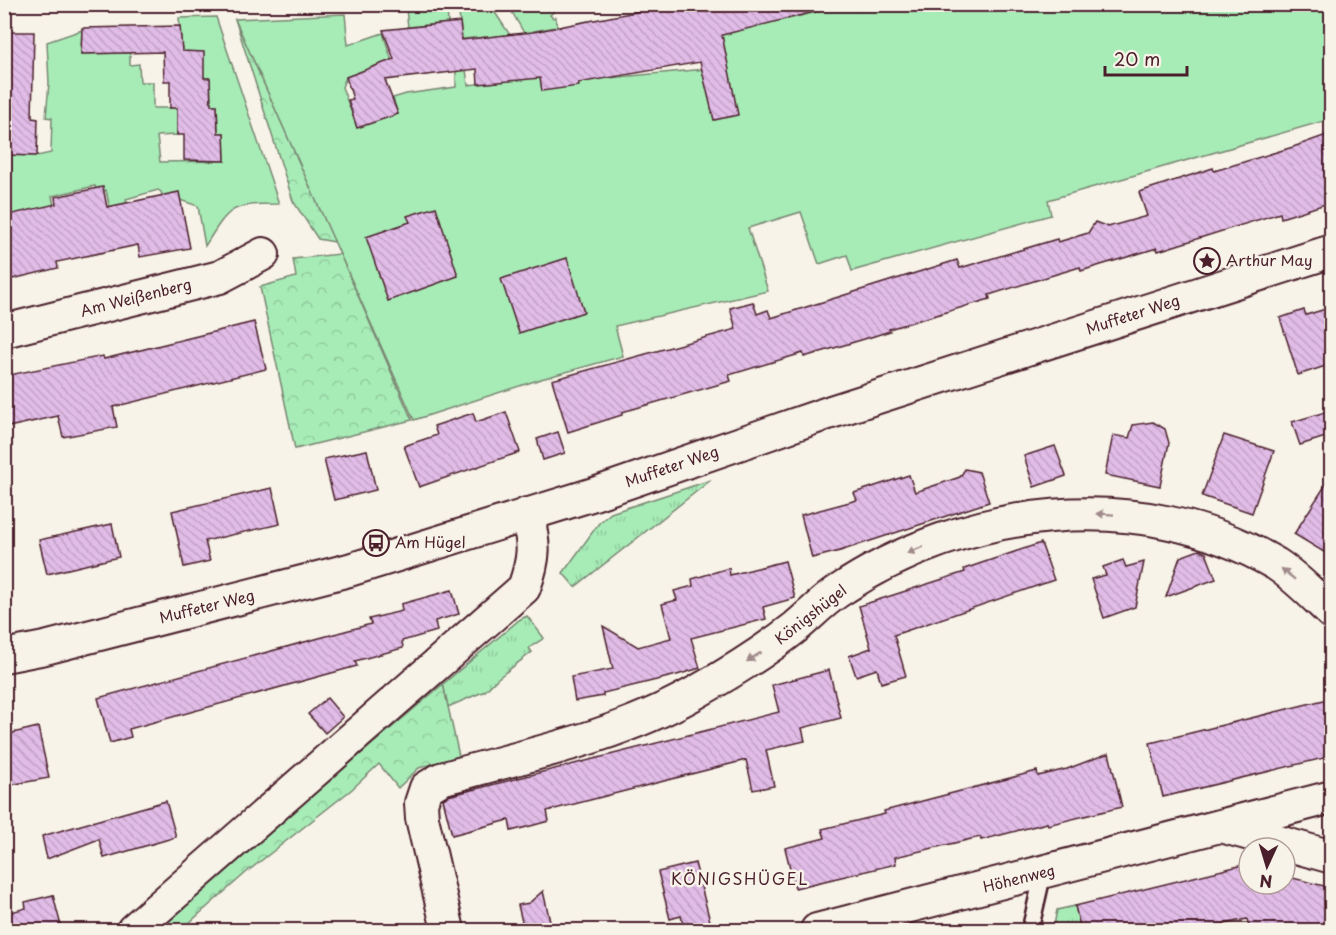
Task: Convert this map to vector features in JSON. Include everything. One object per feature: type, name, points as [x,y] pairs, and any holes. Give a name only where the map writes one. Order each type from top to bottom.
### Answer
[{"type":"street","name":"Muffeter Weg","points":[[4,656],[45,648],[349,570],[594,494],[831,412],[1332,251]]},
{"type":"street","name":"Am Weißenberg","points":[[4,331],[220,277],[263,254]]},
{"type":"street","name":"Königshügel","points":[[448,930],[422,819],[422,803],[426,788],[441,779],[609,732],[658,712],[693,694],[768,648],[836,592],[889,561],[937,541],[997,523],[1047,516],[1100,513],[1141,518],[1190,528],[1241,547],[1278,565],[1332,613]]},
{"type":"street","points":[[133,930],[524,588],[533,565],[534,539],[527,514]]},
{"type":"street","name":"Höhenweg","points":[[817,930],[1332,797]]},
{"type":"street","points":[[1220,826],[1332,857]]},
{"type":"lane","points":[[1030,930],[1043,873]]},
{"type":"green space","points":[[833,4],[859,5],[860,10],[880,4],[1331,5],[1331,119],[1048,200],[1051,215],[852,271],[847,255],[819,264],[801,212],[748,228],[768,291],[615,326],[623,356],[541,379],[414,420],[235,19],[345,14],[348,45],[383,33],[392,61],[346,77],[342,87],[357,127],[398,114],[393,98],[456,87],[456,71],[463,47],[468,85],[515,80],[527,57],[524,33],[508,5],[561,5],[550,15],[553,18],[556,17],[557,27],[533,31],[542,90],[575,60],[578,23],[588,21],[599,79],[705,69],[695,5],[784,5],[788,19],[833,8]]},
{"type":"green space","points":[[447,5],[448,23],[408,27],[406,9]]},
{"type":"green space","points":[[458,5],[490,5],[510,35],[462,39]]},
{"type":"green space","points":[[216,17],[279,204],[251,205],[233,210],[220,223],[205,246],[198,206],[177,199],[164,202],[158,190],[126,199],[133,228],[115,233],[106,190],[97,193],[95,186],[52,196],[61,240],[5,221],[5,155],[37,156],[51,153],[52,118],[46,117],[49,83],[47,42],[82,30],[81,54],[130,53],[130,65],[139,64],[140,82],[153,82],[153,108],[177,108],[177,135],[157,136],[160,162],[225,161],[224,133],[218,133],[217,105],[211,105],[210,78],[204,78],[182,51],[179,18]]},
{"type":"green space","points":[[235,19],[335,242],[318,239],[293,201]]},
{"type":"green space","points":[[340,254],[412,420],[295,449],[260,287],[296,277],[293,259]]},
{"type":"green space","points":[[711,480],[575,587],[563,573],[599,523],[611,513]]},
{"type":"green space","points":[[527,616],[544,638],[529,648],[532,652],[485,691],[448,707],[443,684],[519,620]]},
{"type":"green space","points":[[443,684],[459,756],[419,768],[398,788],[379,764],[351,790],[248,871],[181,930],[154,930]]},
{"type":"green space","points":[[1075,906],[1081,930],[1053,930],[1057,910]]},
{"type":"building","points":[[676,4],[813,4],[814,12],[722,35],[738,115],[714,120],[700,62],[542,91],[540,78],[478,84],[477,69],[385,80],[398,114],[357,128],[348,100],[353,99],[346,77],[394,59],[383,30],[460,22],[462,40],[533,32]]},
{"type":"building","points":[[180,26],[182,51],[204,52],[204,78],[210,78],[211,105],[217,105],[218,133],[224,133],[225,161],[184,160],[184,135],[177,135],[177,108],[170,108],[170,81],[164,81],[163,52],[81,54],[82,28]]},
{"type":"building","points":[[4,32],[34,32],[32,118],[38,119],[37,156],[4,155]]},
{"type":"building","points":[[1332,133],[1332,202],[1281,218],[1280,213],[1158,251],[1157,248],[1081,271],[1080,267],[1050,276],[989,295],[990,299],[889,329],[890,331],[871,337],[804,357],[803,353],[729,375],[731,381],[622,412],[622,415],[568,432],[552,380],[736,329],[730,308],[753,302],[757,314],[768,310],[771,318],[957,260],[960,268],[1057,239],[1058,242],[1088,233],[1095,222],[1108,227],[1147,216],[1139,192],[1213,168],[1214,171],[1293,147]]},
{"type":"building","points":[[103,187],[107,207],[179,192],[190,248],[140,257],[138,245],[57,262],[58,268],[4,281],[4,216],[56,204],[55,197]]},
{"type":"building","points":[[436,207],[458,276],[388,301],[366,237],[410,222],[407,216]]},
{"type":"building","points":[[567,258],[584,312],[519,333],[501,279]]},
{"type":"building","points":[[1332,307],[1332,364],[1298,375],[1280,318],[1304,310],[1306,315]]},
{"type":"building","points":[[254,322],[266,369],[113,407],[117,427],[63,437],[58,416],[4,428],[4,376],[103,356],[104,359]]},
{"type":"building","points":[[1332,410],[1332,435],[1300,445],[1292,422]]},
{"type":"building","points":[[506,412],[520,452],[419,487],[404,446],[437,435],[434,426],[473,413],[476,422]]},
{"type":"building","points":[[1153,422],[1165,429],[1169,443],[1160,486],[1105,475],[1113,435],[1129,438],[1133,425]]},
{"type":"building","points":[[558,432],[565,453],[543,460],[537,439]]},
{"type":"building","points":[[1224,435],[1274,451],[1252,513],[1202,496]]},
{"type":"building","points":[[1055,446],[1066,476],[1034,487],[1024,456]]},
{"type":"building","points":[[367,450],[376,490],[334,500],[324,459]]},
{"type":"building","points":[[965,469],[979,472],[989,502],[812,558],[801,515],[857,500],[854,493],[909,475],[915,492],[960,477]]},
{"type":"building","points":[[1332,475],[1332,557],[1294,534]]},
{"type":"building","points":[[272,488],[280,524],[205,541],[210,561],[184,567],[172,511]]},
{"type":"building","points":[[112,524],[119,557],[47,574],[39,540]]},
{"type":"building","points":[[1041,543],[1054,580],[894,635],[906,676],[881,683],[877,669],[856,676],[849,656],[871,648],[859,606],[965,572],[964,569]]},
{"type":"building","points":[[1199,550],[1206,553],[1216,579],[1166,597],[1180,557]]},
{"type":"building","points":[[1123,560],[1126,567],[1144,562],[1135,607],[1104,618],[1091,579],[1106,575],[1103,567]]},
{"type":"building","points":[[785,561],[795,598],[763,607],[766,619],[691,638],[700,668],[603,693],[603,696],[575,701],[571,677],[613,669],[603,626],[638,647],[671,638],[662,604],[677,600],[674,591],[693,586],[692,579],[729,568],[730,575]]},
{"type":"building","points":[[452,590],[459,614],[435,621],[437,631],[402,641],[403,648],[355,661],[357,666],[129,729],[131,737],[110,743],[98,698],[371,624],[369,619],[402,611],[401,604]]},
{"type":"building","points":[[829,670],[841,718],[802,728],[805,741],[766,750],[774,786],[753,790],[746,760],[547,811],[549,821],[527,827],[511,831],[509,820],[452,835],[443,799],[448,796],[779,712],[772,685]]},
{"type":"building","points":[[327,698],[343,717],[325,733],[308,714]]},
{"type":"building","points":[[1324,700],[1332,730],[1332,756],[1163,797],[1150,743]]},
{"type":"building","points":[[38,727],[49,778],[4,786],[4,735]]},
{"type":"building","points":[[1109,753],[1122,807],[981,840],[980,837],[895,857],[896,864],[795,888],[785,848],[825,838],[822,829],[885,814],[884,811],[1037,771],[1038,776],[1067,769]]},
{"type":"building","points":[[166,801],[176,837],[104,858],[99,839],[47,859],[42,836]]},
{"type":"building","points":[[695,863],[710,921],[684,928],[681,916],[670,919],[658,872]]},
{"type":"building","points":[[1237,866],[1237,896],[1297,896],[1297,879],[1332,888],[1332,930],[1250,930],[1247,919],[1198,930],[1081,930],[1075,906]]},
{"type":"building","points":[[543,891],[552,930],[524,930],[518,905],[529,903]]},
{"type":"building","points":[[53,895],[62,930],[4,930],[4,914],[26,908],[25,902]]},
{"type":"place","name":"Arthur May","points":[[1207,261]]},
{"type":"place","name":"Am Hügel","points":[[376,543]]},
{"type":"district","name":"KÖNIGSHÜGEL","points":[[740,879]]}]
